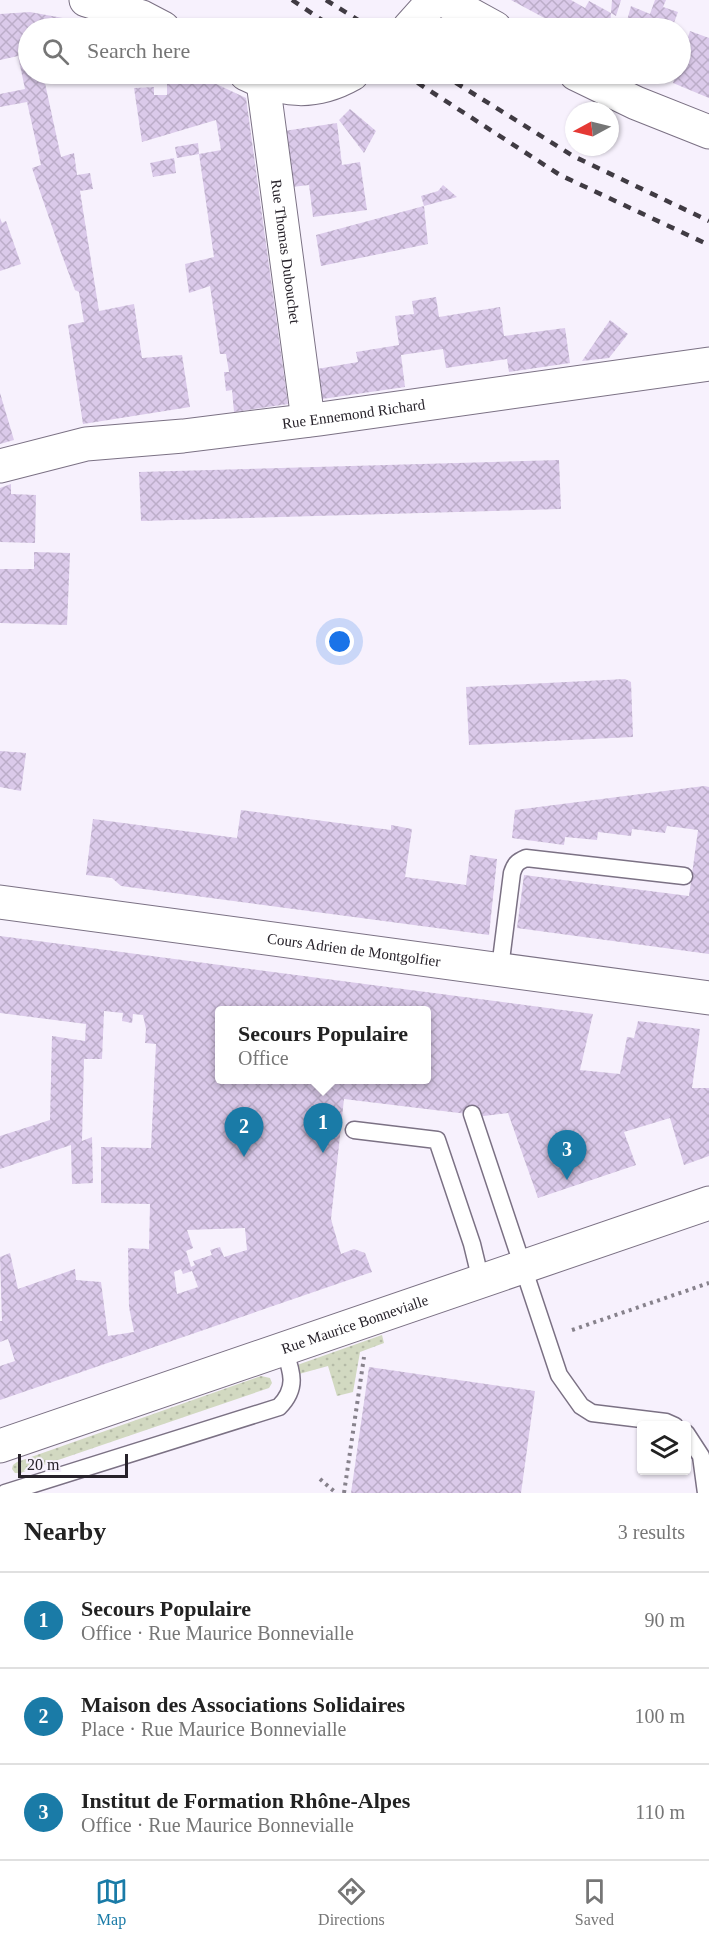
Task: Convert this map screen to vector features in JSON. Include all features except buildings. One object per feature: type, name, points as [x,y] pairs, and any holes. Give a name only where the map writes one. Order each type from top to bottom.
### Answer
[{"type":"main road","points":[[86,0],[144,18]]},
{"type":"main road","points":[[427,12],[452,18]]},
{"type":"main road","name":"Rue Thomas Dubouchet","points":[[256,84],[308,420]]},
{"type":"main road","points":[[271,84],[285,89],[307,90],[332,84]]},
{"type":"main road","points":[[597,84],[636,103],[709,132]]},
{"type":"main road","name":"Rue Ennemond Richard","points":[[0,466],[86,444],[183,436],[308,420],[709,364]]},
{"type":"main road","name":"Cours Adrien de Montgolfier","points":[[0,902],[709,998]]},
{"type":"main road","name":"Rue Maurice Bonnevialle","points":[[0,1446],[709,1203]]},
{"type":"lane","points":[[500,969],[512,873],[516,863],[521,860],[526,858],[684,876]]},
{"type":"lane","points":[[472,1114],[559,1375],[581,1406],[592,1413],[656,1421]]},
{"type":"lane","points":[[354,1130],[437,1140],[472,1244],[481,1281]]},
{"type":"lane","points":[[5,1493],[279,1407],[288,1398],[294,1385],[284,1349]]},
{"type":"lane","points":[[691,1440],[701,1456],[706,1478],[706,1493]]},
{"type":"path","points":[[569,1323],[572,1330],[709,1283]]},
{"type":"path","points":[[344,1493],[364,1357],[375,1353]]},
{"type":"path","points":[[320,1479],[336,1493]]},
{"type":"green space","points":[[382,1335],[384,1343],[360,1352],[353,1392],[337,1396],[328,1366],[299,1374],[296,1366],[300,1364]]},
{"type":"green space","points":[[261,1376],[270,1378],[272,1383],[269,1388],[20,1473],[15,1473],[12,1469],[17,1462]]},
{"type":"railway","points":[[292,0],[319,18]]},
{"type":"railway","points":[[326,0],[355,18]]},
{"type":"railway","points":[[419,84],[560,175],[709,245]]},
{"type":"railway","points":[[458,84],[573,156],[709,221]]},
{"type":"place","name":"Secours Populaire","points":[[323,1153]]},
{"type":"place","name":"Maison des Associations Solidaires","points":[[244,1157]]},
{"type":"place","name":"Institut de Formation Rhône-Alpes","points":[[567,1180]]}]
